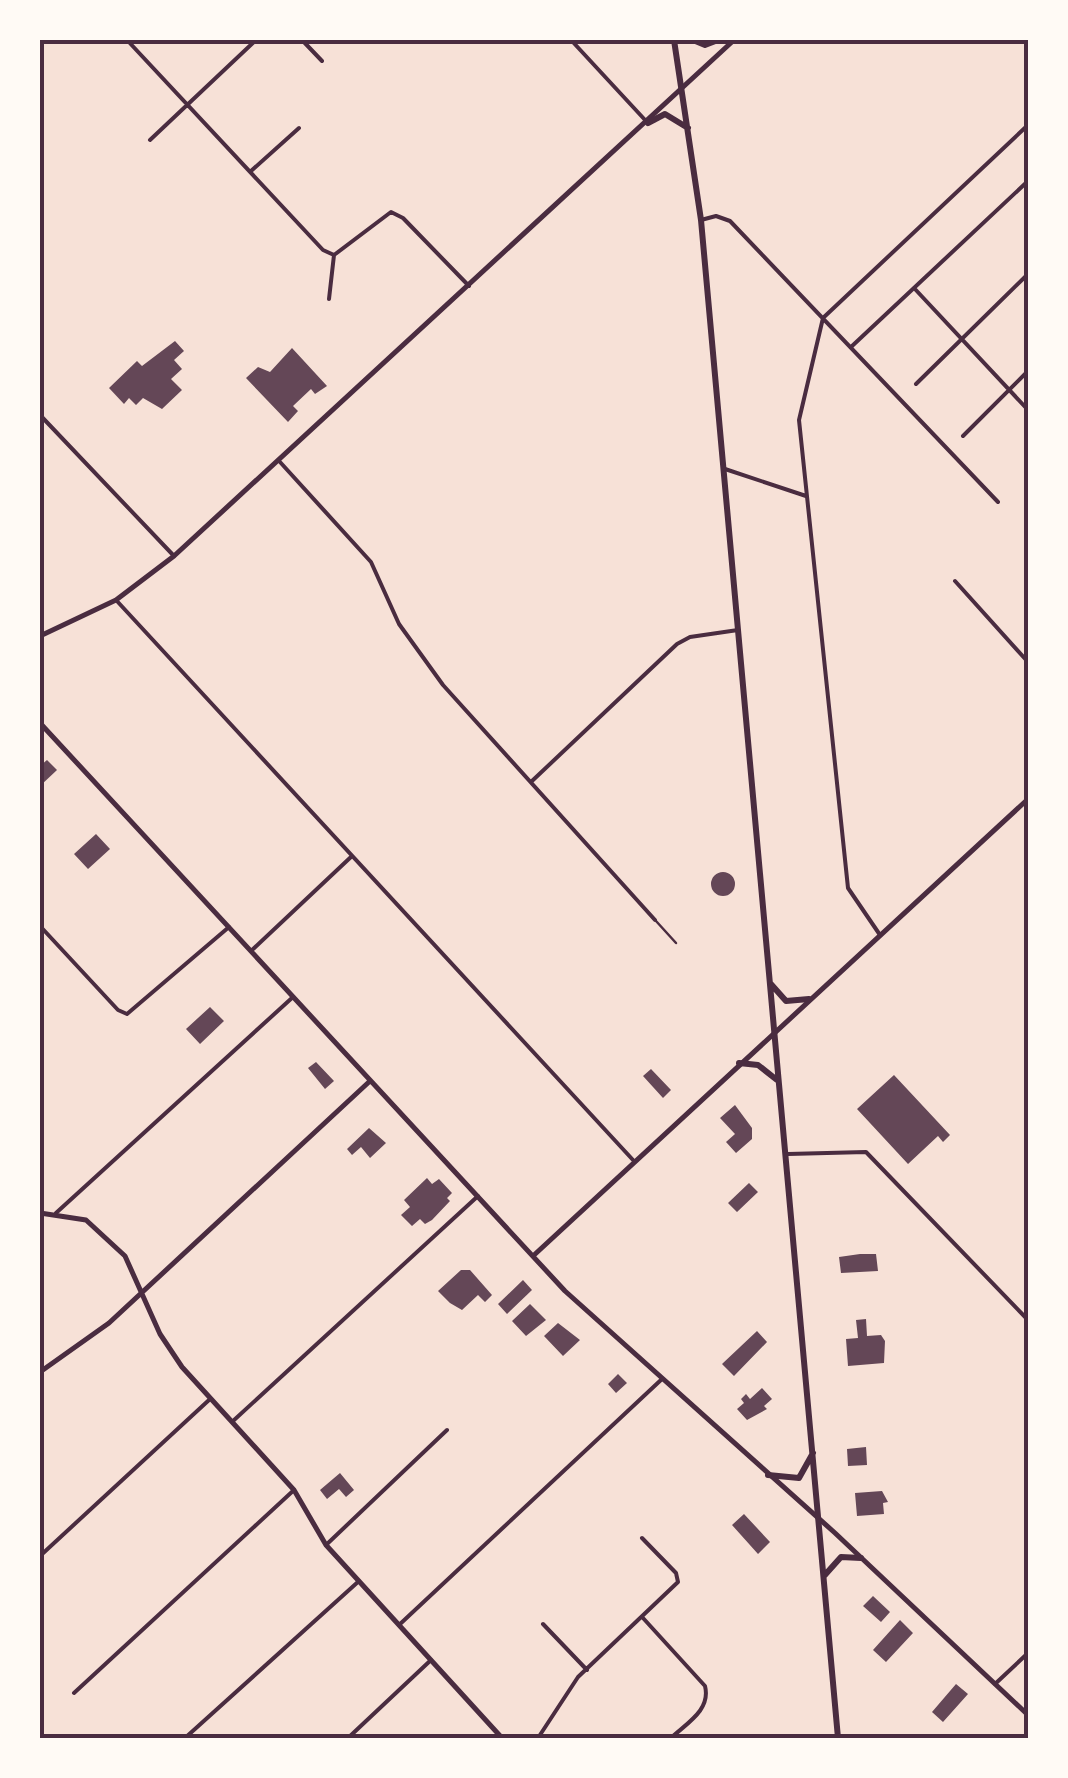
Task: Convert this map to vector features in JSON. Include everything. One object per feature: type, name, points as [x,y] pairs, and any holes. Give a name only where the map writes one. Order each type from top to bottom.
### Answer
[{"type":"main road","points":[[674,40],[701,220],[838,1738]]},
{"type":"main road","points":[[693,40],[705,44],[718,40]]},
{"type":"main road","points":[[648,123],[665,114],[688,128]]},
{"type":"main road","points":[[767,976],[786,1001],[810,1000]]},
{"type":"main road","points":[[739,1064],[758,1065],[778,1081]]},
{"type":"main road","points":[[768,1475],[799,1478],[814,1452]]},
{"type":"main road","points":[[824,1577],[841,1556],[860,1558]]},
{"type":"street","points":[[127,40],[323,250],[334,255]]},
{"type":"street","points":[[150,140],[256,40]]},
{"type":"street","points":[[302,40],[322,61]]},
{"type":"street","points":[[571,40],[648,123]]},
{"type":"street","points":[[40,636],[116,600],[174,556],[734,40]]},
{"type":"street","points":[[880,934],[848,888],[799,420],[822,318],[1028,125]]},
{"type":"street","points":[[251,171],[299,128]]},
{"type":"street","points":[[851,347],[1028,181]]},
{"type":"street","points":[[329,298],[334,255],[391,212],[403,218],[470,286]]},
{"type":"street","points":[[701,220],[716,216],[730,221],[998,502]]},
{"type":"street","points":[[916,384],[1028,274]]},
{"type":"street","points":[[914,288],[1028,410]]},
{"type":"street","points":[[963,436],[1028,372]]},
{"type":"street","points":[[40,415],[174,556]]},
{"type":"street","points":[[280,462],[372,562],[399,624],[430,669],[655,920]]},
{"type":"street","points":[[725,469],[808,496]]},
{"type":"street","points":[[955,581],[1028,662]]},
{"type":"street","points":[[116,600],[633,1160]]},
{"type":"street","points":[[532,781],[678,644],[690,636],[738,630]]},
{"type":"street","points":[[40,723],[533,1256],[1028,1715]]},
{"type":"street","points":[[533,1256],[1028,799]]},
{"type":"street","points":[[251,951],[352,856]]},
{"type":"street","points":[[40,926],[118,1010],[127,1014],[228,927]]},
{"type":"street","points":[[56,1212],[293,998]]},
{"type":"street","points":[[40,1372],[144,1292],[370,1081]]},
{"type":"street","points":[[788,1154],[866,1152],[1028,1320]]},
{"type":"street","points":[[233,1420],[478,1196]]},
{"type":"street","points":[[40,1214],[56,1212],[95,1226],[133,1266],[170,1351],[294,1490],[326,1544],[502,1738]]},
{"type":"street","points":[[399,1626],[662,1379]]},
{"type":"street","points":[[40,1556],[211,1398]]},
{"type":"street","points":[[326,1544],[448,1430]]},
{"type":"street","points":[[74,1693],[294,1490]]},
{"type":"street","points":[[538,1738],[563,1695],[678,1582],[676,1572],[642,1538]]},
{"type":"street","points":[[185,1738],[359,1580]]},
{"type":"street","points":[[643,1618],[705,1686],[708,1696],[702,1709],[671,1738]]},
{"type":"street","points":[[543,1624],[587,1670]]},
{"type":"street","points":[[995,1684],[1028,1652]]},
{"type":"street","points":[[348,1738],[431,1660]]},
{"type":"lane","points":[[655,920],[676,943]]},
{"type":"building","points":[[175,341],[184,351],[174,360],[182,369],[171,379],[182,390],[162,409],[143,398],[136,405],[129,398],[124,404],[109,388],[137,361],[142,366]]},
{"type":"building","points":[[292,348],[327,386],[315,394],[311,389],[293,406],[298,411],[288,422],[246,378],[258,367],[270,372]]},
{"type":"building","points":[[47,760],[57,770],[40,786],[40,766]]},
{"type":"building","points":[[96,834],[110,849],[88,869],[74,854]]},
{"type":"building","points":[[723,872],[735,884],[723,896],[711,884]]},
{"type":"building","points":[[210,1007],[224,1021],[200,1044],[186,1029]]},
{"type":"building","points":[[316,1062],[334,1081],[325,1089],[308,1068]]},
{"type":"building","points":[[651,1069],[671,1090],[663,1098],[643,1076]]},
{"type":"building","points":[[894,1075],[950,1135],[943,1142],[938,1136],[908,1164],[857,1109]]},
{"type":"building","points":[[735,1105],[752,1128],[752,1139],[736,1153],[726,1142],[735,1134],[720,1118]]},
{"type":"building","points":[[369,1128],[386,1143],[370,1158],[361,1147],[352,1155],[347,1149]]},
{"type":"building","points":[[427,1178],[432,1184],[439,1179],[452,1193],[447,1198],[450,1201],[432,1220],[425,1224],[420,1219],[412,1226],[401,1215],[410,1207],[404,1200]]},
{"type":"building","points":[[749,1183],[758,1192],[737,1212],[728,1203]]},
{"type":"building","points":[[876,1254],[878,1271],[841,1273],[839,1257]]},
{"type":"building","points":[[461,1270],[470,1270],[492,1295],[485,1302],[478,1295],[462,1310],[438,1291]]},
{"type":"building","points":[[523,1280],[532,1290],[507,1314],[498,1304]]},
{"type":"building","points":[[530,1304],[546,1320],[526,1336],[512,1321]]},
{"type":"building","points":[[866,1319],[867,1336],[881,1335],[885,1341],[884,1363],[848,1366],[846,1339],[858,1338],[856,1320]]},
{"type":"building","points":[[558,1323],[580,1340],[563,1356],[544,1336]]},
{"type":"building","points":[[757,1331],[767,1342],[734,1376],[722,1364]]},
{"type":"building","points":[[618,1374],[627,1383],[616,1393],[608,1384]]},
{"type":"building","points":[[762,1388],[772,1399],[764,1406],[767,1409],[747,1420],[737,1409],[744,1403],[741,1399],[746,1394],[750,1399]]},
{"type":"building","points":[[866,1447],[867,1465],[848,1466],[847,1449]]},
{"type":"building","points":[[340,1473],[354,1490],[346,1497],[339,1489],[327,1499],[320,1490]]},
{"type":"building","points":[[882,1491],[888,1502],[883,1503],[884,1514],[857,1516],[855,1493]]},
{"type":"building","points":[[744,1514],[770,1542],[758,1554],[732,1525]]},
{"type":"building","points":[[873,1596],[890,1612],[881,1622],[863,1606]]},
{"type":"building","points":[[900,1620],[913,1633],[886,1662],[873,1650]]},
{"type":"building","points":[[956,1684],[968,1694],[943,1722],[932,1712]]}]
